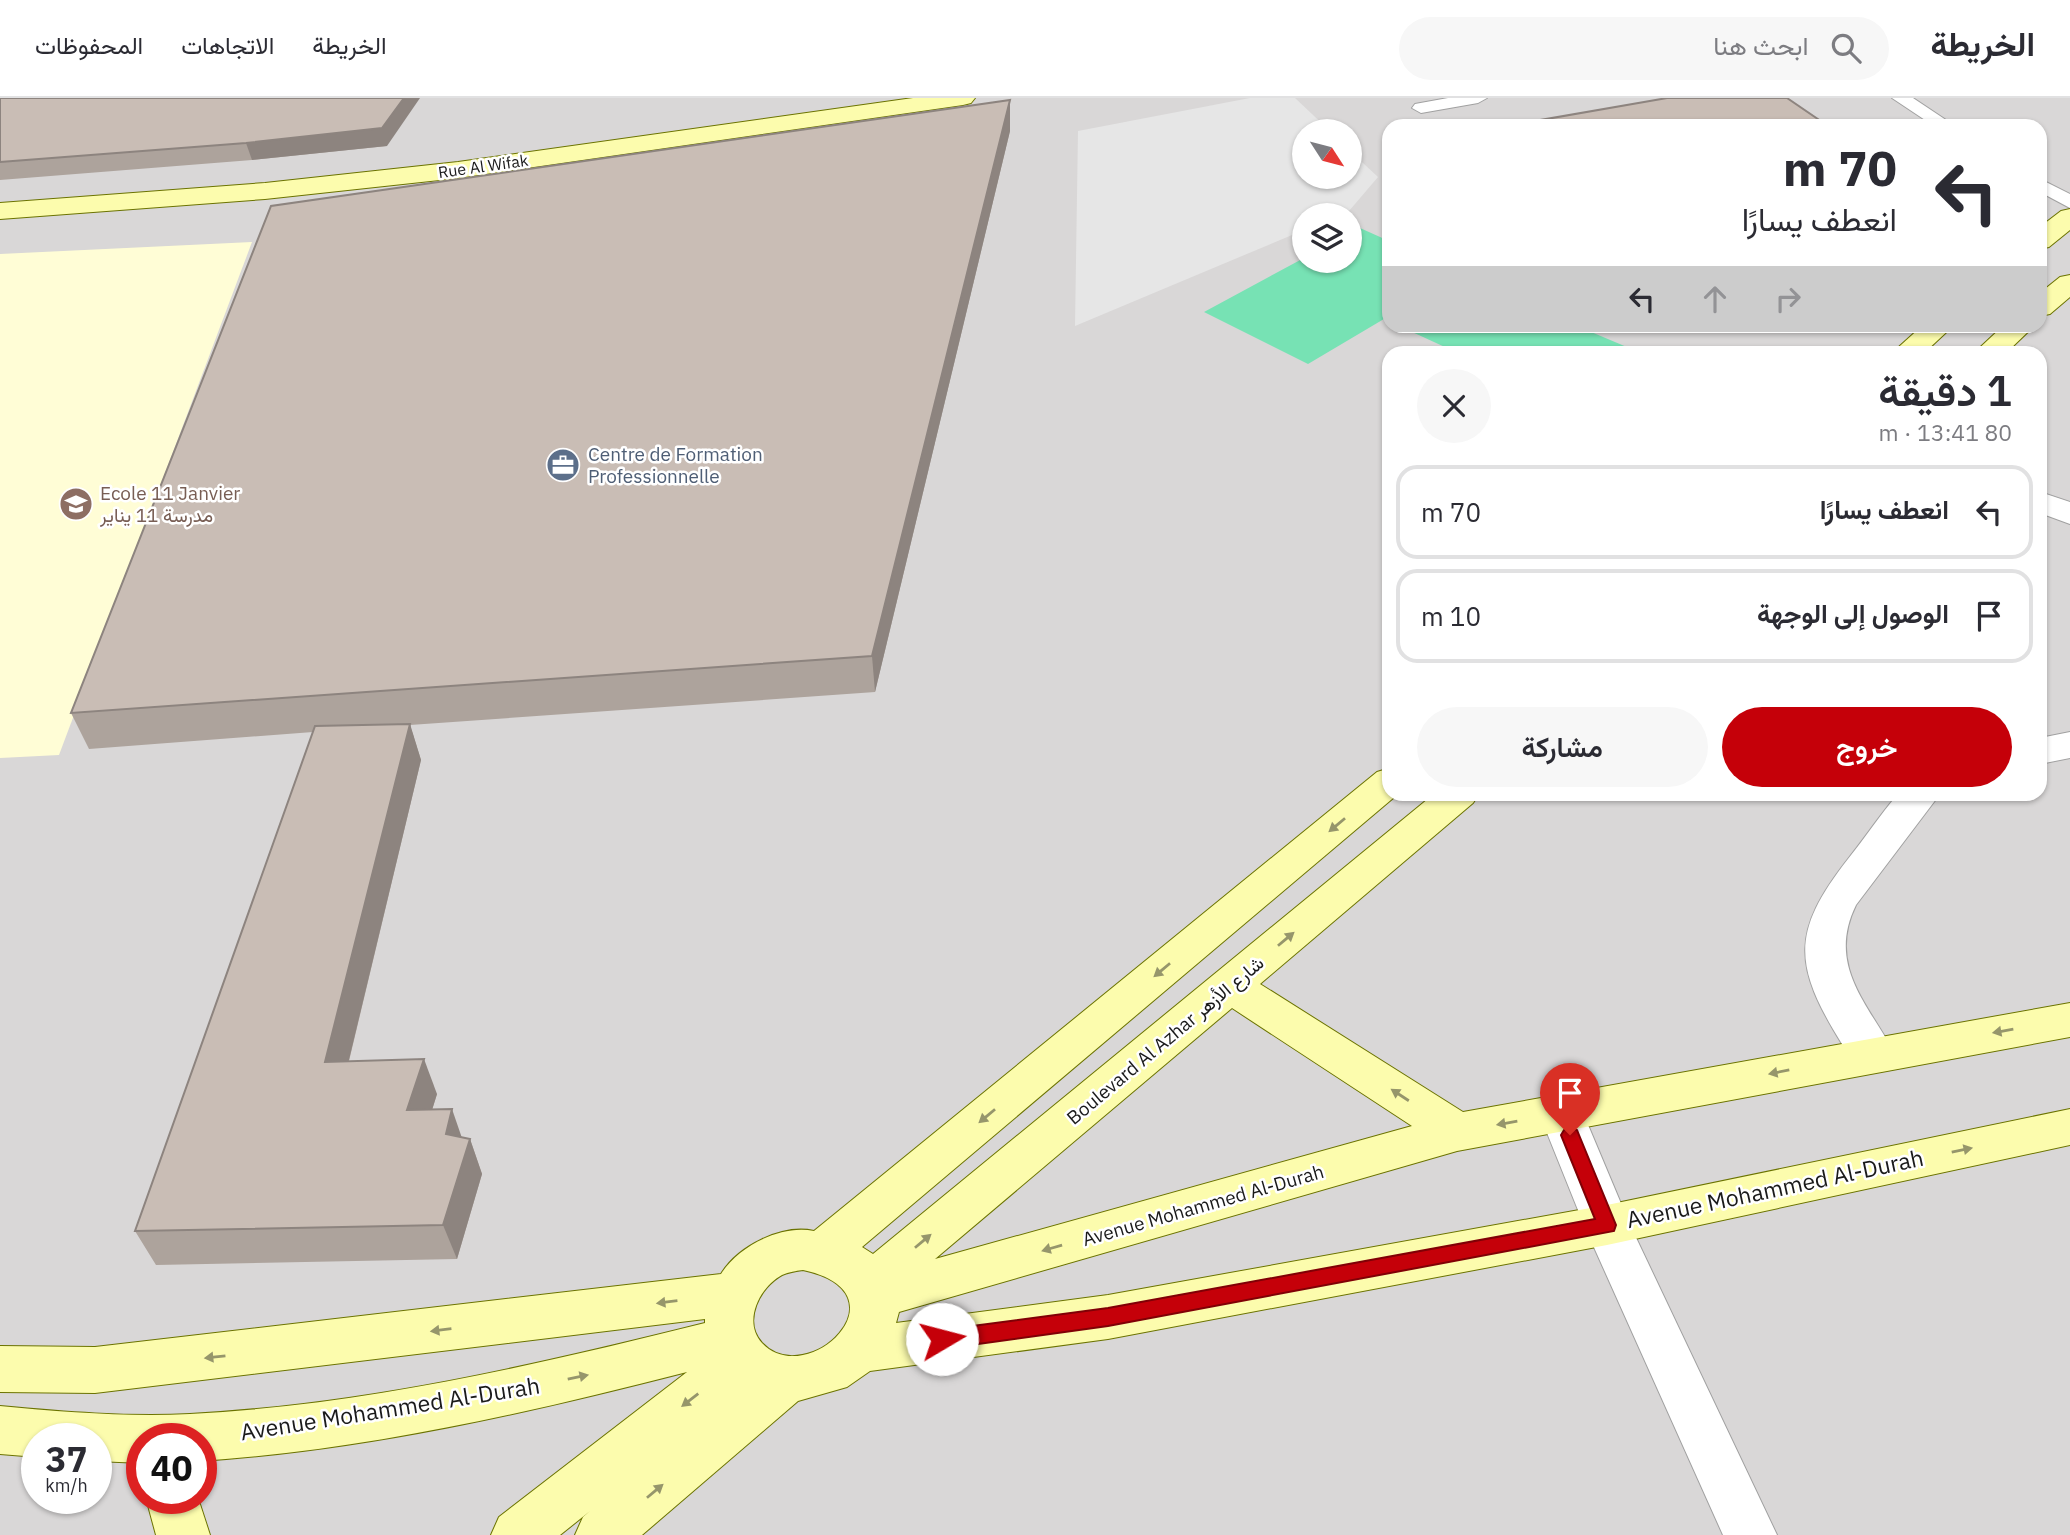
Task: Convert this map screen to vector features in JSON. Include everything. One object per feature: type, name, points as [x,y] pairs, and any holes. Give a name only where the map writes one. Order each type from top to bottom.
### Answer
[{"type":"street","name":"Rue Al Wifak","points":[[0,211],[216,196],[458,170],[963,98]]},
{"type":"street","points":[[2047,235],[2070,217]]},
{"type":"street","points":[[2047,302],[2070,283]]},
{"type":"street","points":[[1915,346],[1930,333]]},
{"type":"street","points":[[1996,346],[2012,333]]},
{"type":"street","points":[[2047,504],[2070,514]]},
{"type":"street","points":[[2047,750],[2070,745]]},
{"type":"street","points":[[824,1251],[1382,788]]},
{"type":"street","name":"Boulevard Al Azhar شارع الأزهر","points":[[872,1292],[1452,801]]},
{"type":"street","points":[[1873,1054],[1841,1007],[1829,979],[1825,952],[1827,926],[1836,904],[1916,801]]},
{"type":"street","points":[[1230,986],[1457,1132]]},
{"type":"street","name":"Avenue Mohammed Al-Durah","points":[[872,1292],[1457,1132],[2070,1020]]},
{"type":"street","points":[[1561,1113],[1607,1225],[1750,1535]]},
{"type":"street","name":"Avenue Mohammed Al-Durah","points":[[859,1350],[1108,1317],[1607,1225],[2070,1127]]},
{"type":"street","points":[[0,1369],[109,1368],[749,1342],[814,1376],[839,1367],[859,1350],[872,1325],[872,1292],[859,1269],[843,1257],[824,1251],[803,1249],[782,1253],[762,1263],[747,1276],[749,1342],[603,1535]]},
{"type":"street","points":[[518,1535],[749,1342]]},
{"type":"street","name":"Avenue Mohammed Al-Durah","points":[[217,1436],[433,1407],[749,1342]]},
{"type":"street","name":"Avenue Mohammed Al-Durah","points":[[0,1430],[126,1445]]},
{"type":"street","points":[[177,1514],[183,1535]]},
{"type":"lane","points":[[1421,108],[1478,98]]},
{"type":"lane","points":[[1901,98],[1936,119]]},
{"type":"lane","points":[[2047,188],[2070,202]]},
{"type":"shaded area","points":[[0,98],[2070,98],[2070,1535],[0,1535]]},
{"type":"shaded area","points":[[1250,98],[1295,98],[1317,119],[1292,119],[1292,189],[1362,189],[1362,162],[1378,177],[1356,203],[1292,203],[1292,235],[1075,326],[1078,131]]},
{"type":"shaded area","name":"Ecole 11 Janvier مدرسة 11 يناير","points":[[252,242],[59,755],[0,758],[0,254]]},
{"type":"green space","points":[[1362,229],[1382,238],[1382,320],[1308,364],[1204,312],[1292,264],[1292,273],[1362,273]]},
{"type":"green space","points":[[1414,333],[1594,333],[1624,346],[1443,346]]},
{"type":"building","points":[[0,98],[404,98],[382,128],[246,143],[0,162]]},
{"type":"building","points":[[1667,98],[1787,98],[1818,119],[1546,119]]},
{"type":"building","name":"Centre de Formation Professionnelle","points":[[1010,100],[872,656],[71,713],[271,206]]},
{"type":"building","points":[[410,724],[325,1062],[424,1059],[407,1110],[452,1109],[446,1134],[470,1139],[443,1225],[135,1231],[315,726]]},
{"type":"place","name":"Centre de Formation Professionnelle","points":[[563,465]]},
{"type":"place","name":"Ecole 11 Janvier مدرسة 11 يناير","points":[[76,504]]},
{"type":"route","points":[[942,1339],[1108,1317],[1607,1225],[1570,1135]]}]
